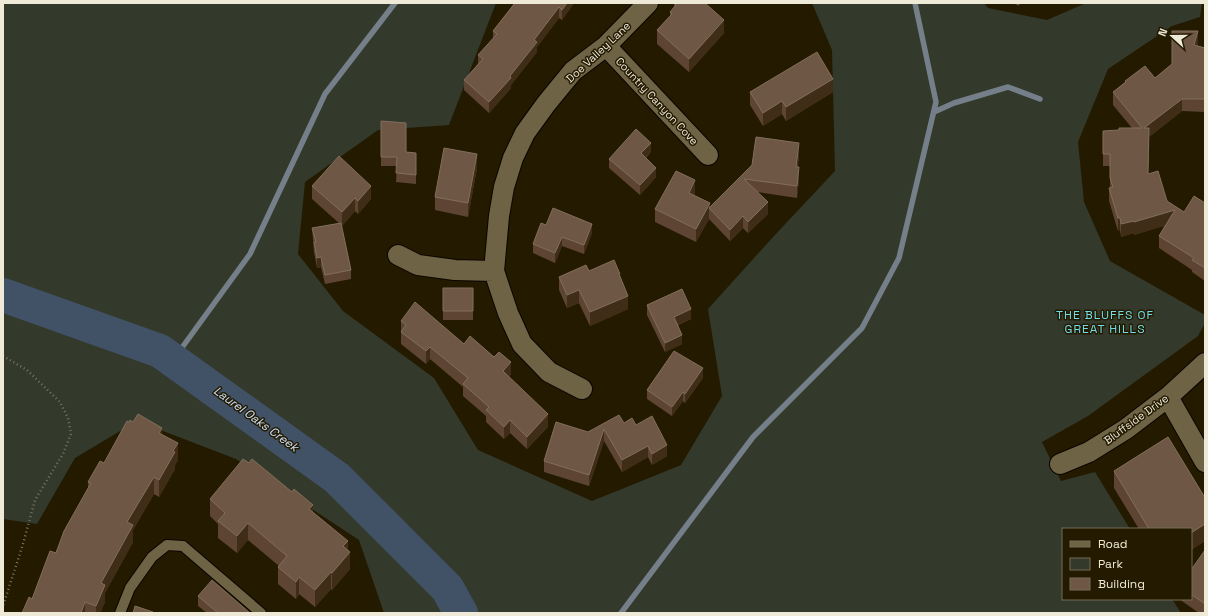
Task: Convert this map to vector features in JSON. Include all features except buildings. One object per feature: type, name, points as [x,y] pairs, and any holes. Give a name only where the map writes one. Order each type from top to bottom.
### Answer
[{"type":"street","name":"Doe Valley Lane","points":[[582,389],[549,372],[522,344],[508,313],[494,271],[499,216],[504,187],[513,158],[525,133],[573,71],[606,46],[648,3]]},
{"type":"street","name":"Country Canyon Cove","points":[[606,46],[708,155]]},
{"type":"street","points":[[398,255],[418,265],[455,270],[494,271]]},
{"type":"street","name":"Bluffside Drive","points":[[1060,464],[1089,452],[1126,429],[1168,397],[1205,363]]},
{"type":"street","points":[[1168,397],[1205,462]]},
{"type":"lane","points":[[120,613],[130,588],[152,556],[167,545],[183,546],[261,613]]},
{"type":"path","points":[[3,356],[27,370],[60,402],[68,418],[71,434],[63,454],[35,500],[23,544],[3,606]]},
{"type":"green space","points":[[3,3],[496,3],[449,125],[378,130],[305,182],[298,254],[343,311],[434,378],[478,450],[592,501],[681,465],[722,396],[708,309],[835,171],[832,50],[812,3],[984,3],[988,8],[1047,20],[1086,3],[1202,3],[1200,17],[1172,26],[1108,69],[1078,142],[1084,202],[1110,261],[1205,315],[1205,323],[1198,336],[1088,416],[1042,442],[1061,481],[1095,472],[1129,528],[1062,528],[1062,600],[1173,600],[1181,613],[384,613],[359,540],[236,459],[137,421],[75,458],[37,524],[3,519]]},
{"type":"waterway","points":[[173,360],[250,254],[325,94],[395,3]]},
{"type":"waterway","points":[[621,613],[753,437],[862,328],[899,258],[936,102],[915,3]]},
{"type":"waterway","points":[[934,112],[954,103],[1008,87],[1040,99]]},
{"type":"waterway","name":"Laurel Oaks Creek","points":[[3,295],[160,351],[337,478],[447,588],[461,613]]},
{"type":"district","name":"THE BLUFFS OF GREAT HILLS","points":[[1105,322]]}]
